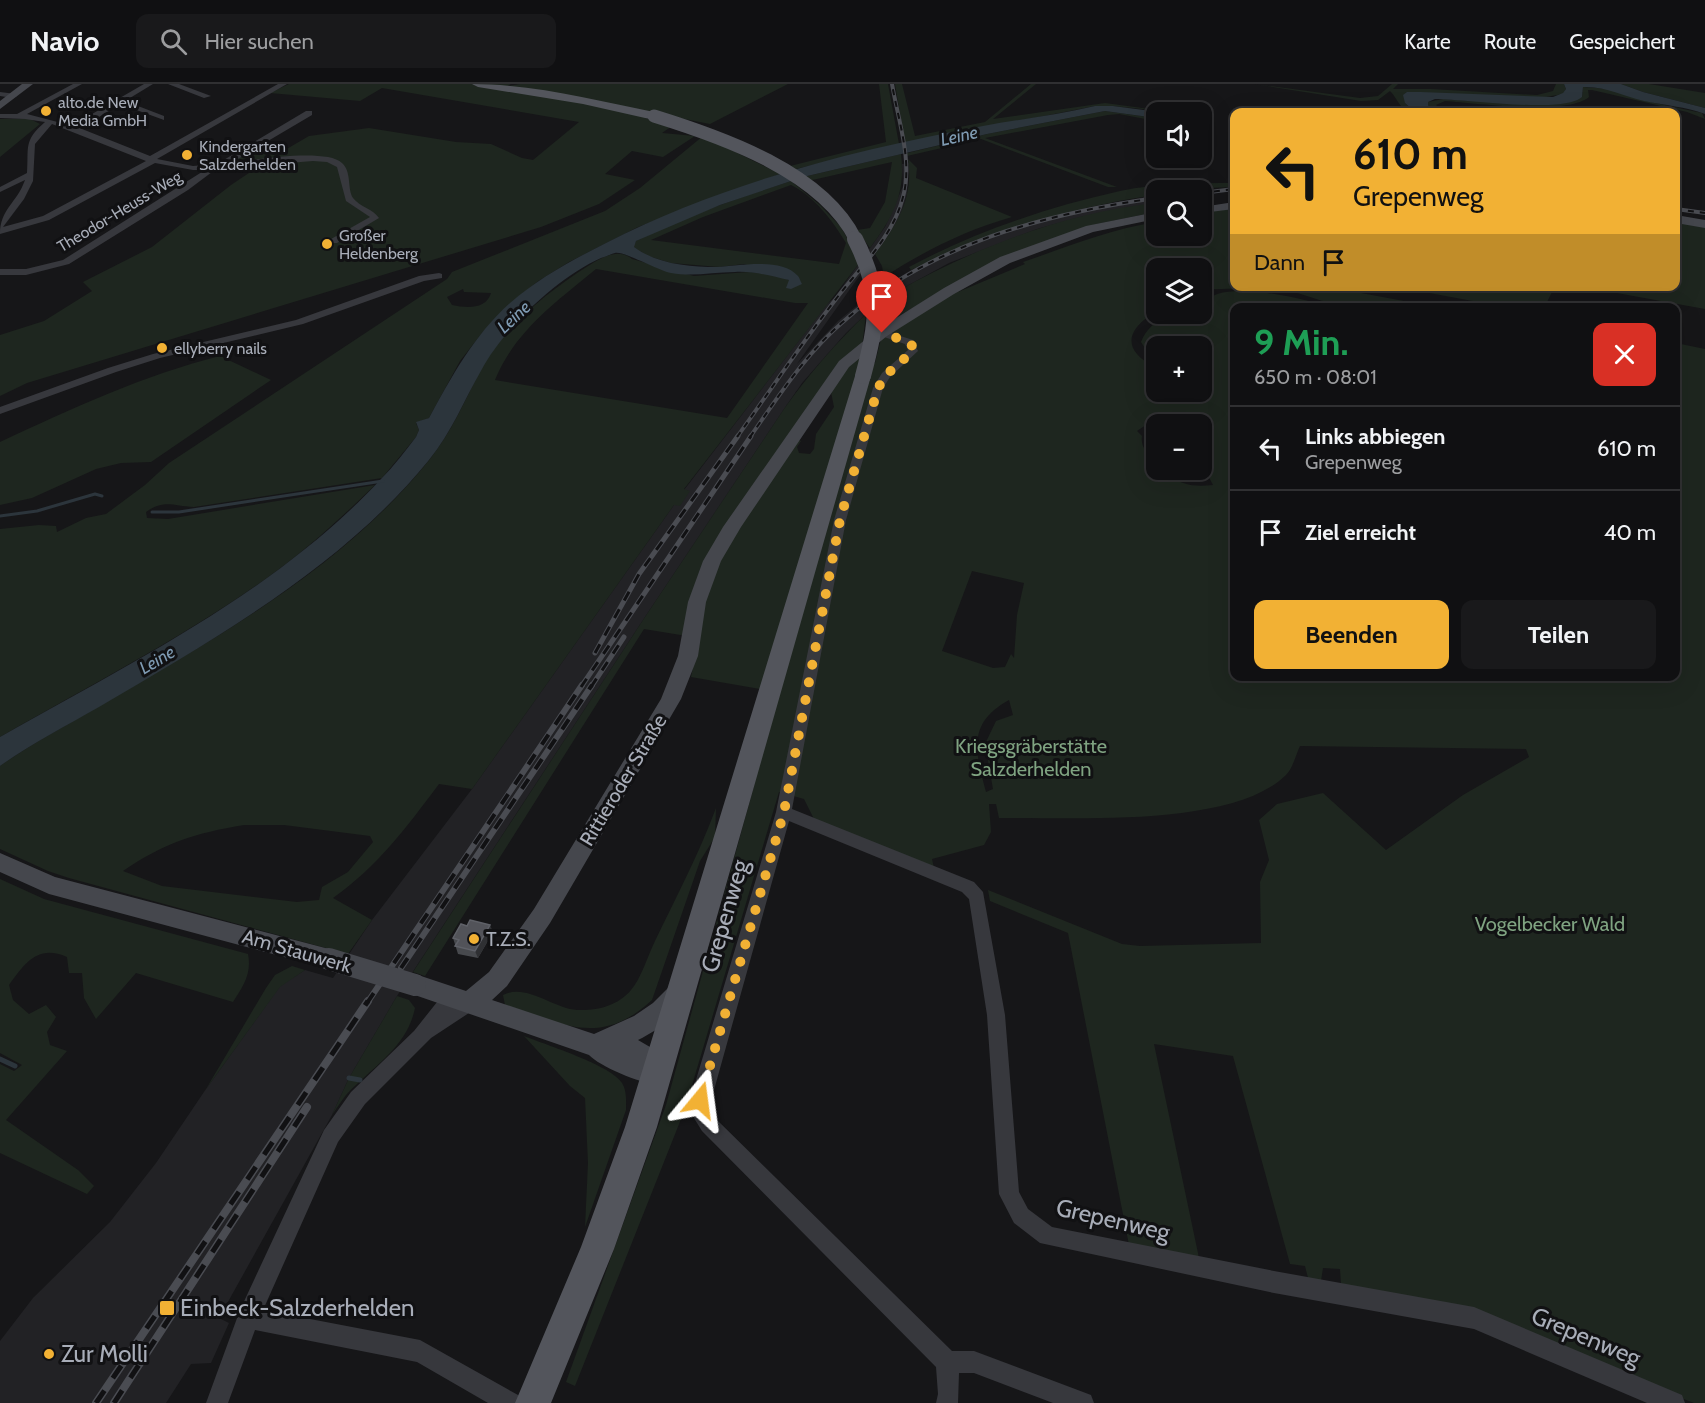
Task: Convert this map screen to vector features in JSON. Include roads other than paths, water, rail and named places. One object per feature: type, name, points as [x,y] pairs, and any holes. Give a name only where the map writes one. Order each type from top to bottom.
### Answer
[{"type":"main road","points":[[478,84],[583,101],[654,116],[717,137],[766,159],[808,186],[844,222],[864,253],[876,295],[874,333],[863,376],[658,1072],[613,1207],[532,1403]]},
{"type":"street","points":[[0,106],[28,84]]},
{"type":"street","points":[[20,115],[78,84]]},
{"type":"street","points":[[69,128],[83,123],[149,84]]},
{"type":"street","points":[[172,84],[207,96]]},
{"type":"street","name":"Theodor-Heuss-Weg","points":[[0,231],[46,219],[283,84]]},
{"type":"street","points":[[0,94],[13,96]]},
{"type":"street","points":[[120,102],[160,118]]},
{"type":"street","name":"Theodor-Heuss-Weg","points":[[0,272],[26,272],[66,262],[215,168],[309,113]]},
{"type":"street","points":[[0,116],[20,115],[50,122],[151,160],[192,168],[215,168],[298,158],[336,162],[340,166],[349,199],[375,218],[334,241]]},
{"type":"street","points":[[0,226],[29,182],[30,143],[33,135],[50,122]]},
{"type":"street","points":[[0,189],[30,174]]},
{"type":"street","points":[[1212,209],[1230,206]]},
{"type":"street","name":"Rittieroder Straße","points":[[460,1000],[498,979],[542,916],[671,699],[688,656],[697,602],[706,575],[722,544],[824,390],[852,356],[882,333],[949,291],[1005,260],[1090,229],[1146,218]]},
{"type":"street","points":[[1680,220],[1705,224]]},
{"type":"street","points":[[0,411],[50,391],[123,367],[299,322],[422,278],[439,276]]},
{"type":"street","name":"Grepenweg","points":[[882,333],[909,342],[913,351],[886,375],[878,388],[840,520],[784,812],[699,1110],[709,1125],[948,1362]]},
{"type":"street","name":"Grepenweg","points":[[784,812],[968,887],[977,897],[996,1015],[1009,1194],[1021,1216],[1047,1236],[1274,1282],[1474,1318],[1674,1403]]},
{"type":"street","name":"Am Stauwerk","points":[[0,862],[32,878],[71,891],[329,959],[415,985],[594,1045],[619,1061],[640,1069],[658,1072]]},
{"type":"street","points":[[594,1045],[611,1040],[644,1024],[667,1007],[684,987]]},
{"type":"street","points":[[217,1403],[248,1318],[331,1136],[358,1098],[460,1000]]},
{"type":"street","points":[[248,1318],[420,1351],[510,1403]]},
{"type":"street","points":[[946,1403],[949,1394],[948,1362],[974,1362],[1083,1403]]},
{"type":"water","points":[[1564,84],[1621,84],[1705,108],[1705,114],[1591,87],[1583,87],[1582,97],[1572,102],[1535,105],[1435,99],[1428,102],[1431,108],[1411,108],[1405,103],[1403,95],[1407,92],[1421,92],[1553,97],[1563,93],[1566,89]]},
{"type":"water","name":"Leine","points":[[1095,106],[1113,106],[1146,110],[1146,117],[1105,111],[987,134],[803,177],[720,205],[636,241],[634,247],[663,261],[684,265],[781,266],[798,276],[802,284],[791,289],[786,288],[789,280],[756,273],[687,275],[671,273],[619,253],[601,258],[584,267],[534,305],[504,337],[482,369],[451,427],[429,460],[395,499],[357,534],[317,567],[232,627],[0,766],[0,737],[201,622],[249,591],[340,519],[386,474],[416,437],[419,430],[416,422],[429,418],[455,372],[497,315],[532,285],[556,270],[593,249],[650,222],[696,203],[790,171],[935,135]]},
{"type":"waterway","points":[[152,512],[179,512],[383,481]]},
{"type":"waterway","points":[[0,516],[37,511],[95,494],[102,496]]},
{"type":"waterway","points":[[0,1059],[15,1066]]},
{"type":"waterway","points":[[349,1078],[360,1080]]},
{"type":"railway","points":[[737,437],[823,316],[875,251],[898,212],[906,183],[906,169],[904,140],[892,84]]},
{"type":"railway","points":[[1212,192],[1230,190]]},
{"type":"railway","points":[[750,437],[793,376],[817,347],[844,321],[878,294],[913,272],[951,252],[1031,224],[1072,213],[1146,200]]},
{"type":"railway","points":[[1680,210],[1705,213]]},
{"type":"railway","points":[[595,653],[639,574],[738,436]]},
{"type":"railway","points":[[581,687],[751,436]]},
{"type":"railway","points":[[591,687],[624,637]]},
{"type":"railway","points":[[367,1003],[582,685]]},
{"type":"railway","points":[[401,968],[592,685]]},
{"type":"railway","points":[[96,1403],[368,1001]]},
{"type":"railway","points":[[114,1403],[307,1107]]},
{"type":"place","name":"alto.de New Media GmbH","points":[[46,111]]},
{"type":"place","name":"Kindergarten Salzderhelden","points":[[187,155]]},
{"type":"place","name":"Großer Heldenberg","points":[[327,244]]},
{"type":"place","name":"ellyberry nails","points":[[162,348]]},
{"type":"place","name":"T.Z.S.","points":[[474,939]]},
{"type":"place","name":"Einbeck-Salzderhelden","points":[[167,1308]]},
{"type":"place","name":"Zur Molli","points":[[49,1354]]},
{"type":"park label","name":"Kriegsgräberstätte Salzderhelden","points":[[1031,758]]},
{"type":"park label","name":"Vogelbecker Wald","points":[[1550,924]]}]
